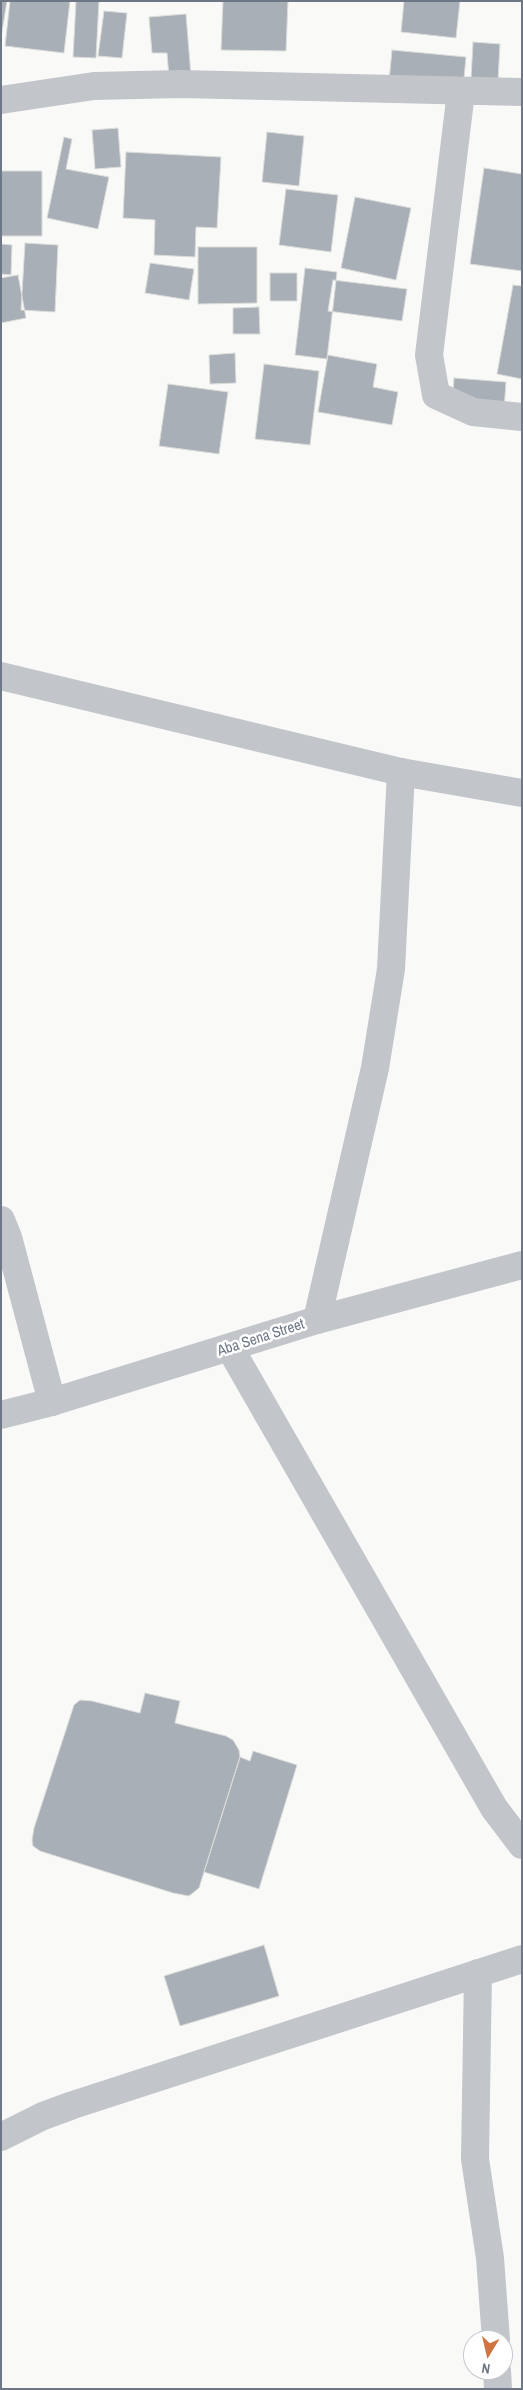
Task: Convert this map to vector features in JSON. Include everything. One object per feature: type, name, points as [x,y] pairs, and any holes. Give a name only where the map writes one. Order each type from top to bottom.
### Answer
[{"type":"street","points":[[1,100],[94,86],[171,85],[522,92]]},
{"type":"street","points":[[460,92],[429,354],[436,395],[473,412],[522,417]]},
{"type":"street","points":[[1,676],[401,772],[522,793]]},
{"type":"street","points":[[317,1320],[374,1068],[390,978],[401,772]]},
{"type":"street","points":[[1,1220],[8,1237],[52,1402]]},
{"type":"street","name":"Aba Sena Street","points":[[1,1415],[52,1402],[317,1320],[522,1265]]},
{"type":"street","points":[[230,1348],[494,1808],[522,1845]]},
{"type":"street","points":[[1,2137],[42,2116],[73,2105],[522,1959]]},
{"type":"street","points":[[478,1973],[475,2159],[490,2258],[495,2330]]},
{"type":"building","points":[[1,1],[7,1],[1,38]]},
{"type":"building","points":[[10,1],[70,1],[64,53],[5,46]]},
{"type":"building","points":[[76,1],[99,1],[96,58],[73,57]]},
{"type":"building","points":[[223,1],[288,1],[286,51],[221,50]]},
{"type":"building","points":[[404,1],[460,1],[456,38],[401,32]]},
{"type":"building","points":[[104,11],[127,13],[122,58],[98,56]]},
{"type":"building","points":[[186,14],[191,76],[169,77],[167,53],[152,53],[149,17]]},
{"type":"building","points":[[473,42],[500,44],[498,81],[471,79]]},
{"type":"building","points":[[392,50],[466,57],[463,89],[389,81]]},
{"type":"building","points":[[118,128],[121,167],[95,169],[92,130]]},
{"type":"building","points":[[267,132],[304,136],[299,186],[262,182]]},
{"type":"building","points":[[64,137],[72,139],[66,169],[109,177],[98,229],[47,218]]},
{"type":"building","points":[[126,152],[221,157],[217,228],[196,227],[195,257],[154,255],[155,220],[123,218]]},
{"type":"building","points":[[484,168],[522,174],[522,271],[470,264]]},
{"type":"building","points":[[1,171],[42,171],[42,236],[1,236]]},
{"type":"building","points":[[286,189],[338,195],[331,252],[279,245]]},
{"type":"building","points":[[355,197],[411,208],[396,280],[341,268]]},
{"type":"building","points":[[25,243],[58,245],[55,312],[21,310]]},
{"type":"building","points":[[1,244],[12,245],[11,275],[1,274]]},
{"type":"building","points":[[198,247],[257,247],[257,303],[198,304]]},
{"type":"building","points":[[150,263],[194,269],[189,300],[145,293]]},
{"type":"building","points":[[305,268],[337,272],[327,359],[295,355]]},
{"type":"building","points":[[270,273],[297,273],[297,301],[270,301]]},
{"type":"building","points":[[18,275],[26,318],[1,323],[1,278]]},
{"type":"building","points":[[333,280],[407,289],[402,321],[328,311]]},
{"type":"building","points":[[513,285],[522,286],[522,379],[497,374]]},
{"type":"building","points":[[259,307],[260,334],[233,334],[233,308]]},
{"type":"building","points":[[235,353],[236,383],[210,384],[209,355]]},
{"type":"building","points":[[328,355],[377,364],[373,387],[398,392],[392,425],[318,412]]},
{"type":"building","points":[[264,364],[319,371],[310,445],[255,439]]},
{"type":"building","points":[[454,378],[506,382],[504,410],[452,406]]},
{"type":"building","points":[[168,384],[228,392],[219,454],[159,446]]},
{"type":"building","points":[[145,1693],[180,1701],[175,1723],[226,1736],[233,1740],[239,1750],[240,1757],[199,1888],[189,1896],[173,1893],[40,1851],[33,1846],[34,1828],[74,1705],[80,1700],[92,1701],[140,1713]]},
{"type":"building","points":[[253,1751],[297,1765],[259,1889],[204,1872],[240,1757],[250,1761]]},
{"type":"building","points":[[264,1945],[279,1996],[180,2026],[164,1976]]}]
